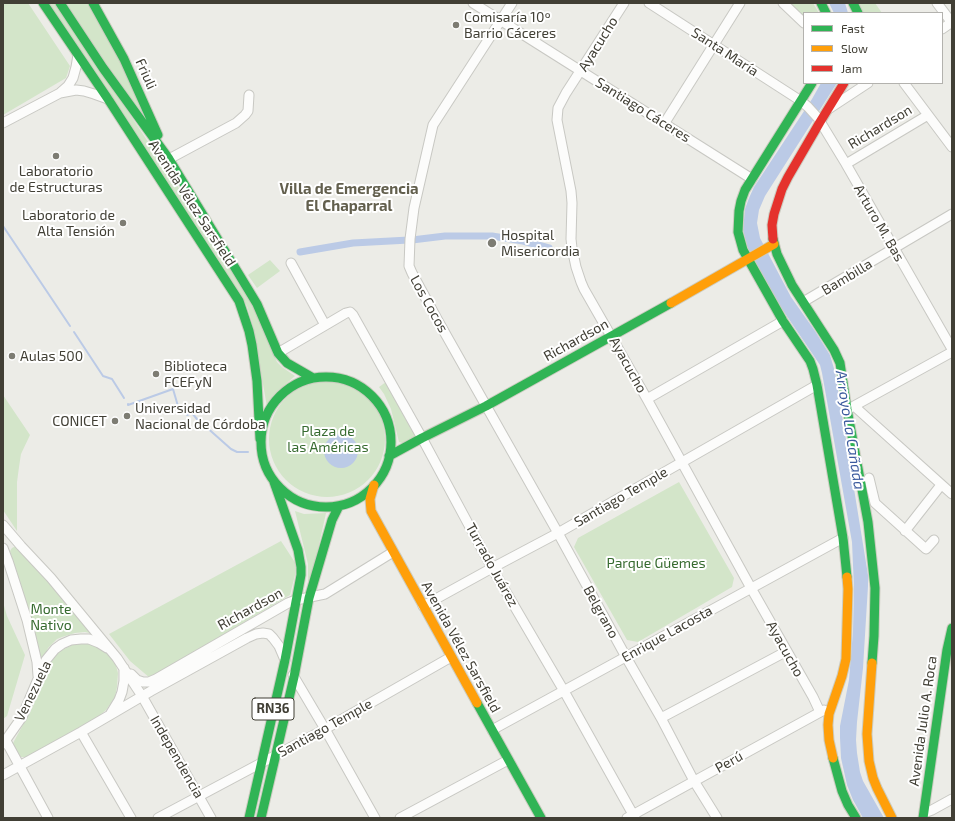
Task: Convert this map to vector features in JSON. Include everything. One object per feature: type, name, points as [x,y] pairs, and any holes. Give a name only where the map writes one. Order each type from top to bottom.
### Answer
[{"type":"main road","name":"Avenida Vélez Sarsfield","points":[[44,3],[108,99],[238,301],[248,326],[252,344],[256,374],[260,438]]},
{"type":"main road","name":"Avenida Vélez Sarsfield","points":[[60,3],[103,68],[169,160],[257,304],[278,353],[287,363],[297,370],[314,378]]},
{"type":"main road","name":"Friuli","points":[[93,3],[124,60],[169,160]]},
{"type":"main road","points":[[821,3],[826,12]]},
{"type":"main road","points":[[853,3],[858,12]]},
{"type":"main road","points":[[812,84],[805,104],[745,190],[741,201],[738,232],[743,250],[750,258],[783,321],[810,362],[817,385],[843,538],[848,589],[844,666],[829,714],[829,740],[842,791],[848,806],[856,818]]},
{"type":"main road","points":[[843,84],[819,120],[788,177],[777,202],[772,225],[770,246],[803,302],[834,350],[840,363],[850,408],[868,522],[875,588],[874,636],[867,734],[869,761],[877,788],[892,818]]},
{"type":"main road","name":"Richardson","points":[[389,456],[486,406],[770,246]]},
{"type":"main road","name":"RN36","points":[[249,818],[301,575],[300,560],[284,509],[261,454],[260,438],[264,422],[271,406],[283,393],[297,383],[314,378],[328,377],[343,379],[370,393],[379,404],[386,418],[390,432],[391,444],[384,472],[374,485],[353,501],[339,506],[320,507],[307,505],[294,499],[283,492],[274,482]]},
{"type":"main road","name":"Avenida Vélez Sarsfield","points":[[374,485],[370,499],[371,511],[508,760],[542,818]]},
{"type":"main road","name":"RN36","points":[[261,818],[294,677],[309,598],[332,520],[339,506]]},
{"type":"main road","name":"Avenida Julio A. Roca","points":[[923,815],[950,650],[952,628]]},
{"type":"street","name":"Santiago Cáceres","points":[[473,3],[752,179]]},
{"type":"street","name":"Los Cocos","points":[[486,406],[412,273],[409,266],[409,257],[414,208],[433,125],[512,3]]},
{"type":"street","name":"Ayacucho","points":[[624,3],[566,93],[558,108],[557,114],[571,191],[572,248],[576,267],[581,282],[820,712]]},
{"type":"street","name":"Santa María","points":[[649,3],[805,104]]},
{"type":"street","points":[[664,124],[740,3]]},
{"type":"street","points":[[783,3],[803,22]]},
{"type":"street","points":[[937,3],[952,23],[943,29]]},
{"type":"street","points":[[3,123],[60,93],[68,86],[73,78],[78,55]]},
{"type":"street","points":[[827,110],[866,84]]},
{"type":"street","points":[[905,84],[952,147]]},
{"type":"street","points":[[60,93],[76,90],[84,91],[108,99]]},
{"type":"street","points":[[169,160],[236,123],[248,111],[249,95]]},
{"type":"street","name":"Arturo M. Bas","points":[[805,104],[819,120],[846,164],[952,350]]},
{"type":"street","name":"Richardson","points":[[846,164],[928,115]]},
{"type":"street","name":"Bambilla","points":[[803,302],[952,214]]},
{"type":"street","points":[[278,353],[325,325],[291,263]]},
{"type":"street","name":"Turrado Juárez","points":[[325,325],[346,312],[350,312],[353,315],[422,438],[492,568],[564,691],[632,817]]},
{"type":"street","points":[[647,399],[783,321]]},
{"type":"street","points":[[952,350],[850,408],[952,494]]},
{"type":"street","name":"Santiago Temple","points":[[423,606],[558,533],[817,385]]},
{"type":"street","name":"Belgrano","points":[[486,406],[661,718],[694,781],[717,818]]},
{"type":"street","points":[[869,478],[875,503],[926,549],[934,540]]},
{"type":"street","points":[[905,531],[941,485]]},
{"type":"street","name":"Independencia","points":[[3,525],[51,578],[112,650],[142,696],[211,818]]},
{"type":"street","name":"Enrique Lacosta","points":[[492,730],[843,538]]},
{"type":"street","points":[[16,540],[3,548],[11,568],[27,620],[37,662],[38,680]]},
{"type":"street","name":"Richardson","points":[[124,668],[138,680],[143,682],[149,682],[156,679],[288,603],[296,600],[320,596],[393,552]]},
{"type":"street","name":"Richardson","points":[[142,696],[256,634],[269,634],[279,646],[284,660]]},
{"type":"street","name":"Venezuela","points":[[48,818],[4,742],[22,717],[41,671],[49,656],[58,646],[71,640],[89,639],[112,650]]},
{"type":"street","points":[[661,718],[787,651]]},
{"type":"street","name":"Santiago Temple","points":[[158,818],[325,729],[451,657]]},
{"type":"street","points":[[284,660],[375,818]]},
{"type":"street","points":[[110,714],[122,692],[124,668]]},
{"type":"street","points":[[3,775],[142,696]]},
{"type":"street","name":"Perú","points":[[632,817],[694,781],[831,706]]},
{"type":"street","points":[[81,732],[131,818]]},
{"type":"street","points":[[400,818],[508,760]]},
{"type":"street","points":[[923,815],[952,799]]},
{"type":"green space","points":[[3,3],[28,3],[70,66],[66,78],[3,115]]},
{"type":"green space","points":[[49,3],[56,3],[247,291],[277,362],[295,376],[273,396],[267,407],[253,326],[247,306]]},
{"type":"green space","points":[[60,3],[93,3],[169,159]]},
{"type":"green space","points":[[789,3],[813,3],[818,12],[803,12],[803,16]]},
{"type":"green space","points":[[856,3],[875,3],[881,12],[860,12]]},
{"type":"green space","points":[[270,260],[280,271],[257,288],[248,275]]},
{"type":"green space","name":"Plaza de las Américas","points":[[327,381],[349,386],[368,398],[380,417],[385,439],[380,461],[368,480],[349,492],[327,497],[305,492],[286,480],[274,461],[269,439],[274,417],[286,398],[305,386]]},
{"type":"green space","points":[[386,382],[415,434],[414,438],[405,444],[399,442],[391,409],[379,387]]},
{"type":"green space","points":[[3,395],[30,435],[21,454],[19,467],[17,482],[17,531],[3,510]]},
{"type":"green space","name":"Parque Güemes","points":[[679,482],[734,578],[732,587],[638,642],[627,640],[574,547],[578,538]]},
{"type":"green space","points":[[295,511],[304,514],[326,513],[311,581],[308,581],[308,564]]},
{"type":"green space","points":[[281,541],[296,564],[290,595],[150,678],[130,661],[109,634]]},
{"type":"green space","name":"Monte Nativo","points":[[16,546],[19,547],[94,634],[85,632],[75,633],[57,639],[48,648],[42,662],[10,551]]},
{"type":"green space","points":[[3,602],[7,616],[25,655],[7,716],[3,719]]},
{"type":"green space","points":[[86,643],[94,645],[109,654],[115,662],[118,673],[115,697],[106,710],[99,716],[70,734],[26,757],[21,757],[14,750],[13,743],[39,694],[44,674],[51,659],[58,652],[72,645]]},
{"type":"water","points":[[829,3],[845,3],[848,12],[834,12]]},
{"type":"water","points":[[820,84],[836,84],[765,196],[759,210],[757,223],[760,238],[791,297],[830,355],[835,372],[868,575],[863,668],[857,722],[857,753],[863,781],[884,818],[863,818],[847,785],[841,758],[840,726],[849,680],[853,631],[854,588],[852,542],[822,373],[820,365],[780,306],[748,250],[743,230],[745,209],[754,187]]},
{"type":"water","points":[[338,434],[344,434],[348,435],[355,441],[358,451],[357,458],[351,465],[344,468],[338,468],[334,467],[327,461],[324,454],[324,448],[325,444],[331,437]]},
{"type":"waterway","points":[[3,226],[70,326]]},
{"type":"waterway","points":[[412,240],[445,236],[492,236],[523,241],[549,248]]},
{"type":"waterway","points":[[300,252],[353,243],[409,240]]},
{"type":"waterway","points":[[74,332],[103,376],[112,379],[124,398]]},
{"type":"waterway","points":[[128,404],[173,389],[181,413]]},
{"type":"waterway","points":[[187,415],[192,413],[201,424],[231,449],[237,452],[248,452]]},
{"type":"traffic: fast","points":[[43,3],[108,99],[239,301],[252,345],[257,381],[260,439]]},
{"type":"traffic: fast","points":[[60,3],[103,68],[169,159],[257,304],[278,353],[287,363],[313,378]]},
{"type":"traffic: fast","points":[[93,3],[124,59],[158,135]]},
{"type":"traffic: fast","points":[[821,3],[826,12]]},
{"type":"traffic: fast","points":[[853,3],[858,12]]},
{"type":"traffic: fast","points":[[811,84],[745,190],[739,211],[738,232],[743,250],[783,321],[810,361],[813,369],[843,538],[847,577]]},
{"type":"traffic: fast","points":[[773,239],[777,254],[792,285],[834,350],[840,363],[868,522],[875,588],[872,663]]},
{"type":"traffic: fast","points":[[389,456],[486,406],[671,303]]},
{"type":"traffic: fast","points":[[332,377],[351,382],[372,396],[386,417],[390,429],[391,442],[390,455],[386,467],[372,488],[351,502],[339,506],[320,507],[301,502],[280,488],[266,467],[262,455],[261,436],[266,417],[280,396],[301,382],[313,378],[332,377]]},
{"type":"traffic: fast","points":[[249,818],[285,660],[301,575],[298,550],[274,482]]},
{"type":"traffic: fast","points":[[261,818],[294,677],[309,598],[332,520],[339,506]]},
{"type":"traffic: fast","points":[[923,818],[947,650],[952,628]]},
{"type":"traffic: fast","points":[[477,703],[541,818]]},
{"type":"traffic: fast","points":[[833,758],[842,791],[856,818]]},
{"type":"traffic: slow","points":[[671,303],[774,244]]},
{"type":"traffic: slow","points":[[374,485],[370,499],[371,511],[477,703]]},
{"type":"traffic: slow","points":[[833,758],[829,740],[828,725],[829,714],[846,659],[847,577]]},
{"type":"traffic: slow","points":[[872,663],[867,734],[869,761],[877,788],[892,818]]},
{"type":"traffic: jam","points":[[773,239],[772,225],[782,189],[843,84]]},
{"type":"place","name":"Comisaría 10º Barrio Cáceres","points":[[456,25]]},
{"type":"place","name":"Laboratorio de Estructuras","points":[[56,156]]},
{"type":"place","name":"Laboratorio de Alta Tensión","points":[[123,223]]},
{"type":"place","name":"Hospital Misericordia","points":[[492,243]]},
{"type":"place","name":"Aulas 500","points":[[12,356]]},
{"type":"place","name":"Biblioteca FCEFyN","points":[[156,374]]},
{"type":"place","name":"Universidad Nacional de Córdoba","points":[[127,416]]},
{"type":"place","name":"CONICET","points":[[115,421]]},
{"type":"district","name":"Villa de Emergencia El Chaparral","points":[[349,198]]},
{"type":"water label","name":"Arroyo La Cañada","points":[[850,430]]}]
